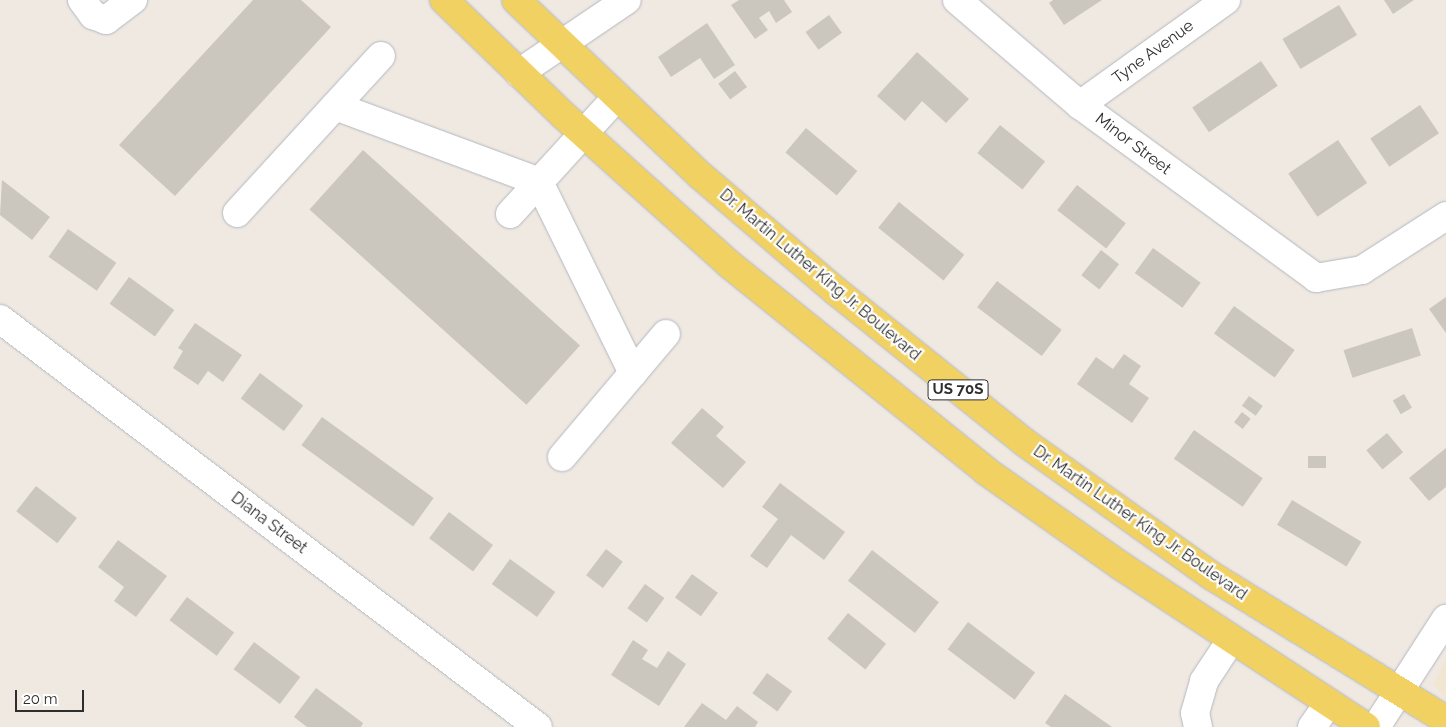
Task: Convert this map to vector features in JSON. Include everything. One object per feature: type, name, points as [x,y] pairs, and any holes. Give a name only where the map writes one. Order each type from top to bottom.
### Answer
[{"type":"main road","name":"US 70S","points":[[444,0],[583,133],[729,264],[986,471],[1231,640],[1366,727]]},
{"type":"main road","name":"Dr. Martin Luther King Jr. Boulevard","points":[[516,0],[701,176],[816,275],[1024,442],[1212,576],[1397,692],[1446,720]]},
{"type":"street","points":[[82,0],[93,15],[106,20],[133,0]]},
{"type":"street","points":[[519,73],[627,0]]},
{"type":"street","name":"Minor Street","points":[[957,0],[1080,105],[1316,278],[1362,270],[1446,216]]},
{"type":"street","name":"Tyne Avenue","points":[[1080,105],[1226,0]]},
{"type":"street","points":[[238,213],[381,56]]},
{"type":"street","points":[[510,214],[617,97]]},
{"type":"street","points":[[335,106],[539,182],[633,373]]},
{"type":"street","name":"Diana Street","points":[[0,319],[538,727]]},
{"type":"street","points":[[562,457],[666,334]]},
{"type":"street","points":[[1376,727],[1446,618]]},
{"type":"street","points":[[1198,727],[1195,713],[1204,681],[1231,640]]},
{"type":"street","points":[[1312,727],[1329,703]]},
{"type":"shaded area","points":[[1446,659],[1446,700],[1434,684]]},
{"type":"building","points":[[253,0],[301,0],[331,27],[175,196],[119,145]]},
{"type":"building","points":[[739,0],[784,0],[792,12],[776,23],[769,11],[759,18],[768,30],[755,39],[731,5]]},
{"type":"building","points":[[1053,0],[1102,0],[1064,25],[1049,3]]},
{"type":"building","points":[[1384,0],[1414,0],[1393,14]]},
{"type":"building","points":[[1339,5],[1357,35],[1300,69],[1282,39]]},
{"type":"building","points":[[829,15],[842,33],[818,50],[806,32]]},
{"type":"building","points":[[707,23],[735,65],[714,79],[700,58],[671,77],[658,57]]},
{"type":"building","points":[[917,52],[969,99],[946,123],[922,101],[905,121],[877,96]]},
{"type":"building","points":[[1261,61],[1278,86],[1209,132],[1192,107]]},
{"type":"building","points":[[735,71],[747,87],[730,100],[718,84]]},
{"type":"building","points":[[1420,105],[1439,133],[1389,167],[1370,139]]},
{"type":"building","points":[[1000,125],[1045,162],[1022,189],[977,153]]},
{"type":"building","points":[[806,128],[857,171],[837,196],[785,153]]},
{"type":"building","points":[[1338,140],[1367,183],[1317,217],[1288,174]]},
{"type":"building","points":[[363,150],[580,345],[526,405],[309,209]]},
{"type":"building","points":[[2,180],[50,217],[32,240],[0,215]]},
{"type":"building","points":[[1077,185],[1126,223],[1106,248],[1057,210]]},
{"type":"building","points":[[899,202],[964,255],[944,281],[878,228]]},
{"type":"building","points":[[68,229],[116,263],[97,291],[48,257]]},
{"type":"building","points":[[1153,248],[1201,283],[1183,308],[1135,273]]},
{"type":"building","points":[[1101,250],[1119,264],[1099,289],[1081,275]]},
{"type":"building","points":[[129,277],[174,310],[155,337],[110,304]]},
{"type":"building","points":[[997,281],[1062,330],[1042,356],[977,307]]},
{"type":"building","points":[[1446,297],[1446,333],[1429,309]]},
{"type":"building","points":[[1234,306],[1295,350],[1275,378],[1214,334]]},
{"type":"building","points":[[195,323],[242,355],[223,382],[208,371],[198,385],[173,368],[183,351],[178,348]]},
{"type":"building","points":[[1412,328],[1421,356],[1352,378],[1344,350]]},
{"type":"building","points":[[1124,354],[1141,366],[1129,384],[1149,398],[1132,423],[1077,384],[1096,357],[1113,369]]},
{"type":"building","points":[[260,373],[303,405],[284,431],[241,399]]},
{"type":"building","points":[[1404,394],[1412,408],[1401,414],[1393,400]]},
{"type":"building","points":[[1249,396],[1263,406],[1256,416],[1242,406]]},
{"type":"building","points":[[702,408],[724,427],[716,436],[746,462],[723,488],[671,443]]},
{"type":"building","points":[[1242,412],[1251,419],[1243,429],[1234,422]]},
{"type":"building","points":[[322,417],[434,498],[413,526],[301,445]]},
{"type":"building","points":[[1194,430],[1263,478],[1243,507],[1174,459]]},
{"type":"building","points":[[1387,433],[1403,452],[1382,470],[1366,450]]},
{"type":"building","points":[[1446,448],[1446,487],[1429,501],[1409,478]]},
{"type":"building","points":[[1308,456],[1326,456],[1326,468],[1308,468]]},
{"type":"building","points":[[780,483],[845,532],[824,560],[791,535],[767,568],[750,556],[778,519],[762,507]]},
{"type":"building","points":[[36,486],[77,518],[57,543],[16,511]]},
{"type":"building","points":[[1292,500],[1361,542],[1346,567],[1277,525]]},
{"type":"building","points":[[449,512],[493,545],[473,571],[429,538]]},
{"type":"building","points":[[118,540],[167,576],[136,617],[114,601],[124,587],[98,567]]},
{"type":"building","points":[[606,549],[623,562],[603,588],[586,575]]},
{"type":"building","points":[[872,550],[939,602],[915,633],[848,581]]},
{"type":"building","points":[[510,559],[555,592],[537,617],[492,584]]},
{"type":"building","points":[[692,574],[718,593],[701,616],[675,597]]},
{"type":"building","points":[[645,584],[664,598],[647,622],[627,608]]},
{"type":"building","points":[[187,597],[234,633],[217,656],[170,620]]},
{"type":"building","points":[[848,613],[886,644],[865,669],[827,639]]},
{"type":"building","points":[[968,622],[1035,673],[1015,700],[948,649]]},
{"type":"building","points":[[633,640],[648,650],[642,659],[657,668],[668,651],[686,664],[659,706],[611,675]]},
{"type":"building","points":[[254,642],[300,677],[280,704],[234,669]]},
{"type":"building","points":[[767,673],[792,691],[777,711],[752,693]]},
{"type":"building","points":[[316,688],[363,723],[361,727],[307,727],[294,717]]},
{"type":"building","points":[[1065,694],[1112,727],[1051,727],[1045,723]]},
{"type":"building","points":[[702,703],[726,720],[737,706],[758,722],[755,727],[684,727]]}]
